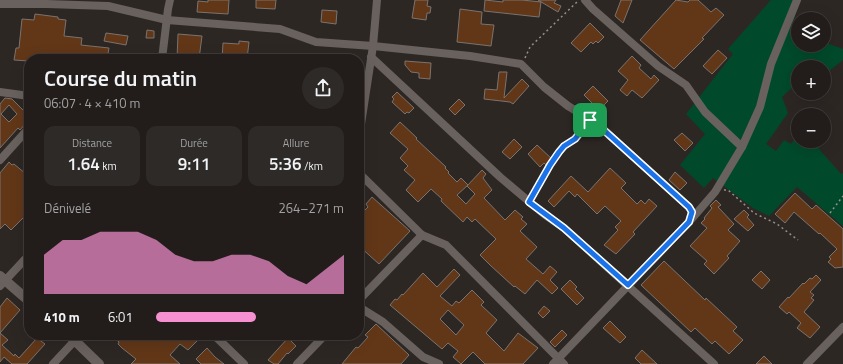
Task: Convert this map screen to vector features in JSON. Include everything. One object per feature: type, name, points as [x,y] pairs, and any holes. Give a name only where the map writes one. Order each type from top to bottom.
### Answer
[{"type":"street","points":[[163,54],[170,0]]},
{"type":"street","points":[[364,104],[378,0]]},
{"type":"street","points":[[585,0],[658,66],[686,85],[705,112],[742,147]]},
{"type":"street","points":[[555,361],[689,222],[715,192],[742,147],[760,108],[771,64],[797,0]]},
{"type":"street","points":[[0,4],[108,6],[167,20],[280,29],[316,42],[470,56],[521,64],[544,87],[568,106],[596,123],[689,207],[692,212],[689,222]]},
{"type":"street","points":[[371,57],[500,177],[529,202],[564,228],[714,364]]},
{"type":"street","points":[[0,92],[24,95]]},
{"type":"street","points":[[0,160],[24,134]]},
{"type":"street","points":[[364,178],[422,235],[446,245],[555,361],[564,364]]},
{"type":"street","points":[[364,295],[422,235]]},
{"type":"street","points":[[24,260],[2,281],[24,297]]},
{"type":"street","points":[[364,311],[383,322],[423,357],[439,364]]},
{"type":"street","points":[[807,364],[843,327]]},
{"type":"street","points":[[53,364],[72,340]]},
{"type":"street","points":[[77,340],[99,364]]},
{"type":"street","points":[[219,340],[244,364]]},
{"type":"street","points":[[297,364],[320,340]]},
{"type":"street","points":[[417,364],[423,357]]},
{"type":"path","points":[[521,64],[528,55],[530,47],[579,0]]},
{"type":"path","points":[[529,202],[559,152],[564,146],[575,139],[590,120]]},
{"type":"path","points":[[715,192],[728,190],[754,213],[777,224],[798,240]]},
{"type":"path","points":[[830,213],[843,196]]},
{"type":"green space","points":[[771,0],[800,0],[796,12],[791,12],[791,52],[831,52],[831,45],[843,49],[843,60],[831,69],[831,60],[791,60],[791,89],[782,97],[788,113],[766,144],[776,151],[784,140],[791,144],[791,148],[818,148],[841,174],[843,173],[843,226],[797,187],[769,216],[753,208],[713,178],[704,188],[680,165],[705,134],[686,114],[733,54],[728,49]]},
{"type":"building","points":[[208,0],[229,0],[228,14],[197,12],[198,1],[208,2]]},
{"type":"building","points":[[256,0],[276,0],[275,9],[256,8]]},
{"type":"building","points":[[415,0],[428,0],[427,6],[431,7],[430,13],[427,13],[426,20],[412,18]]},
{"type":"building","points":[[485,0],[503,2],[503,0],[522,0],[541,2],[539,17],[484,11]]},
{"type":"building","points":[[538,0],[556,0],[554,3],[561,6],[558,12]]},
{"type":"building","points":[[621,0],[632,0],[623,23],[615,16]]},
{"type":"building","points":[[676,0],[688,2],[690,0],[698,0],[711,12],[716,8],[724,15],[702,38],[704,39],[674,69],[640,40]]},
{"type":"building","points":[[460,9],[482,12],[481,24],[494,25],[491,46],[457,42]]},
{"type":"building","points":[[322,10],[337,11],[336,24],[321,22]]},
{"type":"building","points":[[35,14],[58,17],[58,19],[66,20],[64,36],[82,38],[81,45],[109,48],[108,54],[24,54],[24,61],[14,60],[16,48],[19,48],[22,19],[34,20]]},
{"type":"building","points":[[590,23],[604,37],[598,43],[596,41],[593,44],[591,42],[581,52],[571,43]]},
{"type":"building","points":[[147,30],[154,31],[154,38],[146,38]]},
{"type":"building","points":[[106,33],[128,36],[126,45],[104,41]]},
{"type":"building","points":[[178,34],[202,36],[200,54],[177,54]]},
{"type":"building","points":[[239,41],[249,42],[248,54],[222,54],[223,43],[239,44]]},
{"type":"building","points":[[718,50],[727,58],[712,74],[703,66]]},
{"type":"building","points":[[632,56],[641,65],[639,68],[651,79],[654,75],[659,80],[642,98],[632,90],[627,96],[620,90],[628,80],[618,71]]},
{"type":"building","points":[[405,61],[431,63],[430,79],[419,78],[419,73],[411,72],[405,65]]},
{"type":"building","points":[[499,72],[507,72],[504,98],[522,79],[529,86],[513,104],[510,102],[484,99],[485,89],[497,90]]},
{"type":"building","points":[[593,86],[608,101],[599,110],[584,95]]},
{"type":"building","points":[[397,92],[414,108],[409,113],[407,112],[405,114],[392,102],[394,99],[392,97]]},
{"type":"building","points":[[5,98],[12,99],[24,111],[24,125],[20,130],[18,128],[0,148],[0,104]],"holes":[[[9,105],[17,114],[9,122],[1,114]]]},
{"type":"building","points":[[459,99],[465,105],[455,115],[449,109]]},
{"type":"building","points":[[400,122],[446,167],[445,168],[449,172],[448,173],[457,182],[461,178],[468,185],[482,170],[486,174],[483,178],[492,190],[484,198],[505,220],[515,210],[523,217],[521,219],[527,224],[520,231],[537,247],[526,259],[543,274],[550,266],[557,272],[550,280],[558,288],[552,294],[537,280],[525,294],[515,286],[514,287],[490,265],[480,255],[496,239],[475,219],[472,222],[467,217],[463,222],[431,189],[418,202],[406,190],[415,180],[404,170],[408,166],[400,158],[408,149],[390,133]],"holes":[[[468,185],[467,186],[475,194],[466,204],[457,195]]]},
{"type":"building","points":[[682,133],[693,143],[685,151],[674,140]]},
{"type":"building","points":[[514,139],[522,147],[510,159],[502,152]]},
{"type":"building","points":[[537,145],[553,160],[547,166],[544,163],[540,167],[528,154]]},
{"type":"building","points":[[9,162],[24,172],[24,217],[11,230],[5,224],[0,229],[0,173]]},
{"type":"building","points":[[610,168],[626,183],[621,188],[637,204],[641,200],[645,204],[649,199],[657,206],[633,232],[635,234],[616,254],[604,245],[618,230],[615,227],[621,221],[605,206],[597,214],[577,194],[575,197],[569,191],[554,207],[548,201],[571,176],[588,192]]},
{"type":"building","points":[[675,172],[687,183],[680,190],[669,180]]},
{"type":"building","points":[[795,193],[812,209],[816,205],[843,229],[843,267],[835,268],[828,262],[831,259],[829,257],[837,249],[794,212],[785,223],[775,214]]},
{"type":"building","points":[[372,197],[410,231],[379,264],[364,250],[364,211],[368,207],[366,204]]},
{"type":"building","points":[[716,200],[721,205],[718,207],[734,224],[728,230],[740,241],[727,256],[729,258],[714,274],[704,264],[707,261],[690,246],[707,228],[701,223],[712,208],[710,206]]},
{"type":"building","points":[[744,210],[749,215],[747,217],[754,225],[748,231],[734,219]]},
{"type":"building","points":[[664,261],[705,300],[706,298],[737,327],[733,331],[743,340],[729,354],[715,341],[712,344],[695,328],[691,332],[641,285]]},
{"type":"building","points":[[454,269],[460,275],[440,296],[452,306],[456,301],[459,303],[472,290],[484,302],[481,305],[497,320],[486,333],[504,351],[518,333],[538,348],[523,364],[485,364],[473,352],[461,364],[453,357],[458,351],[448,343],[442,349],[390,305],[395,299],[397,300],[402,294],[403,295],[423,273],[437,287]],"holes":[[[448,310],[464,325],[456,335],[440,319]]]},
{"type":"building","points":[[761,271],[770,280],[762,289],[752,280]]},
{"type":"building","points":[[816,275],[821,280],[810,292],[814,295],[811,298],[814,300],[804,312],[820,327],[810,338],[797,328],[801,323],[789,312],[787,314],[779,307],[803,283],[804,284]]},
{"type":"building","points":[[570,280],[577,287],[575,289],[584,298],[577,305],[561,289]]},
{"type":"building","points":[[7,298],[20,310],[0,333],[0,307]]},
{"type":"building","points":[[544,306],[550,311],[543,318],[538,313]]},
{"type":"building","points":[[610,321],[626,337],[620,343],[603,328]]},
{"type":"building","points":[[376,324],[409,355],[401,364],[342,364],[356,347],[358,348],[368,337],[365,335]]},
{"type":"building","points":[[562,330],[567,335],[555,347],[550,342]]},
{"type":"building","points":[[0,333],[8,340],[2,345],[14,356],[15,354],[19,358],[35,340],[40,340],[45,344],[27,364],[12,364],[4,357],[0,362]]},
{"type":"building","points":[[117,340],[197,341],[188,350],[180,344],[170,355],[180,364],[131,364],[136,359],[118,344],[119,342]]},
{"type":"building","points":[[286,340],[290,340],[296,346],[288,354],[287,353],[278,364],[274,364],[268,360]]},
{"type":"building","points":[[207,348],[224,364],[201,364],[196,359]]},
{"type":"building","points":[[642,350],[657,364],[641,364],[635,358]]},
{"type":"building","points":[[764,356],[772,364],[756,364]]},
{"type":"route","points":[[590,120],[596,123],[689,207],[692,212],[689,222],[628,285],[564,228],[529,202],[559,152],[564,146],[575,139],[590,120]]}]
